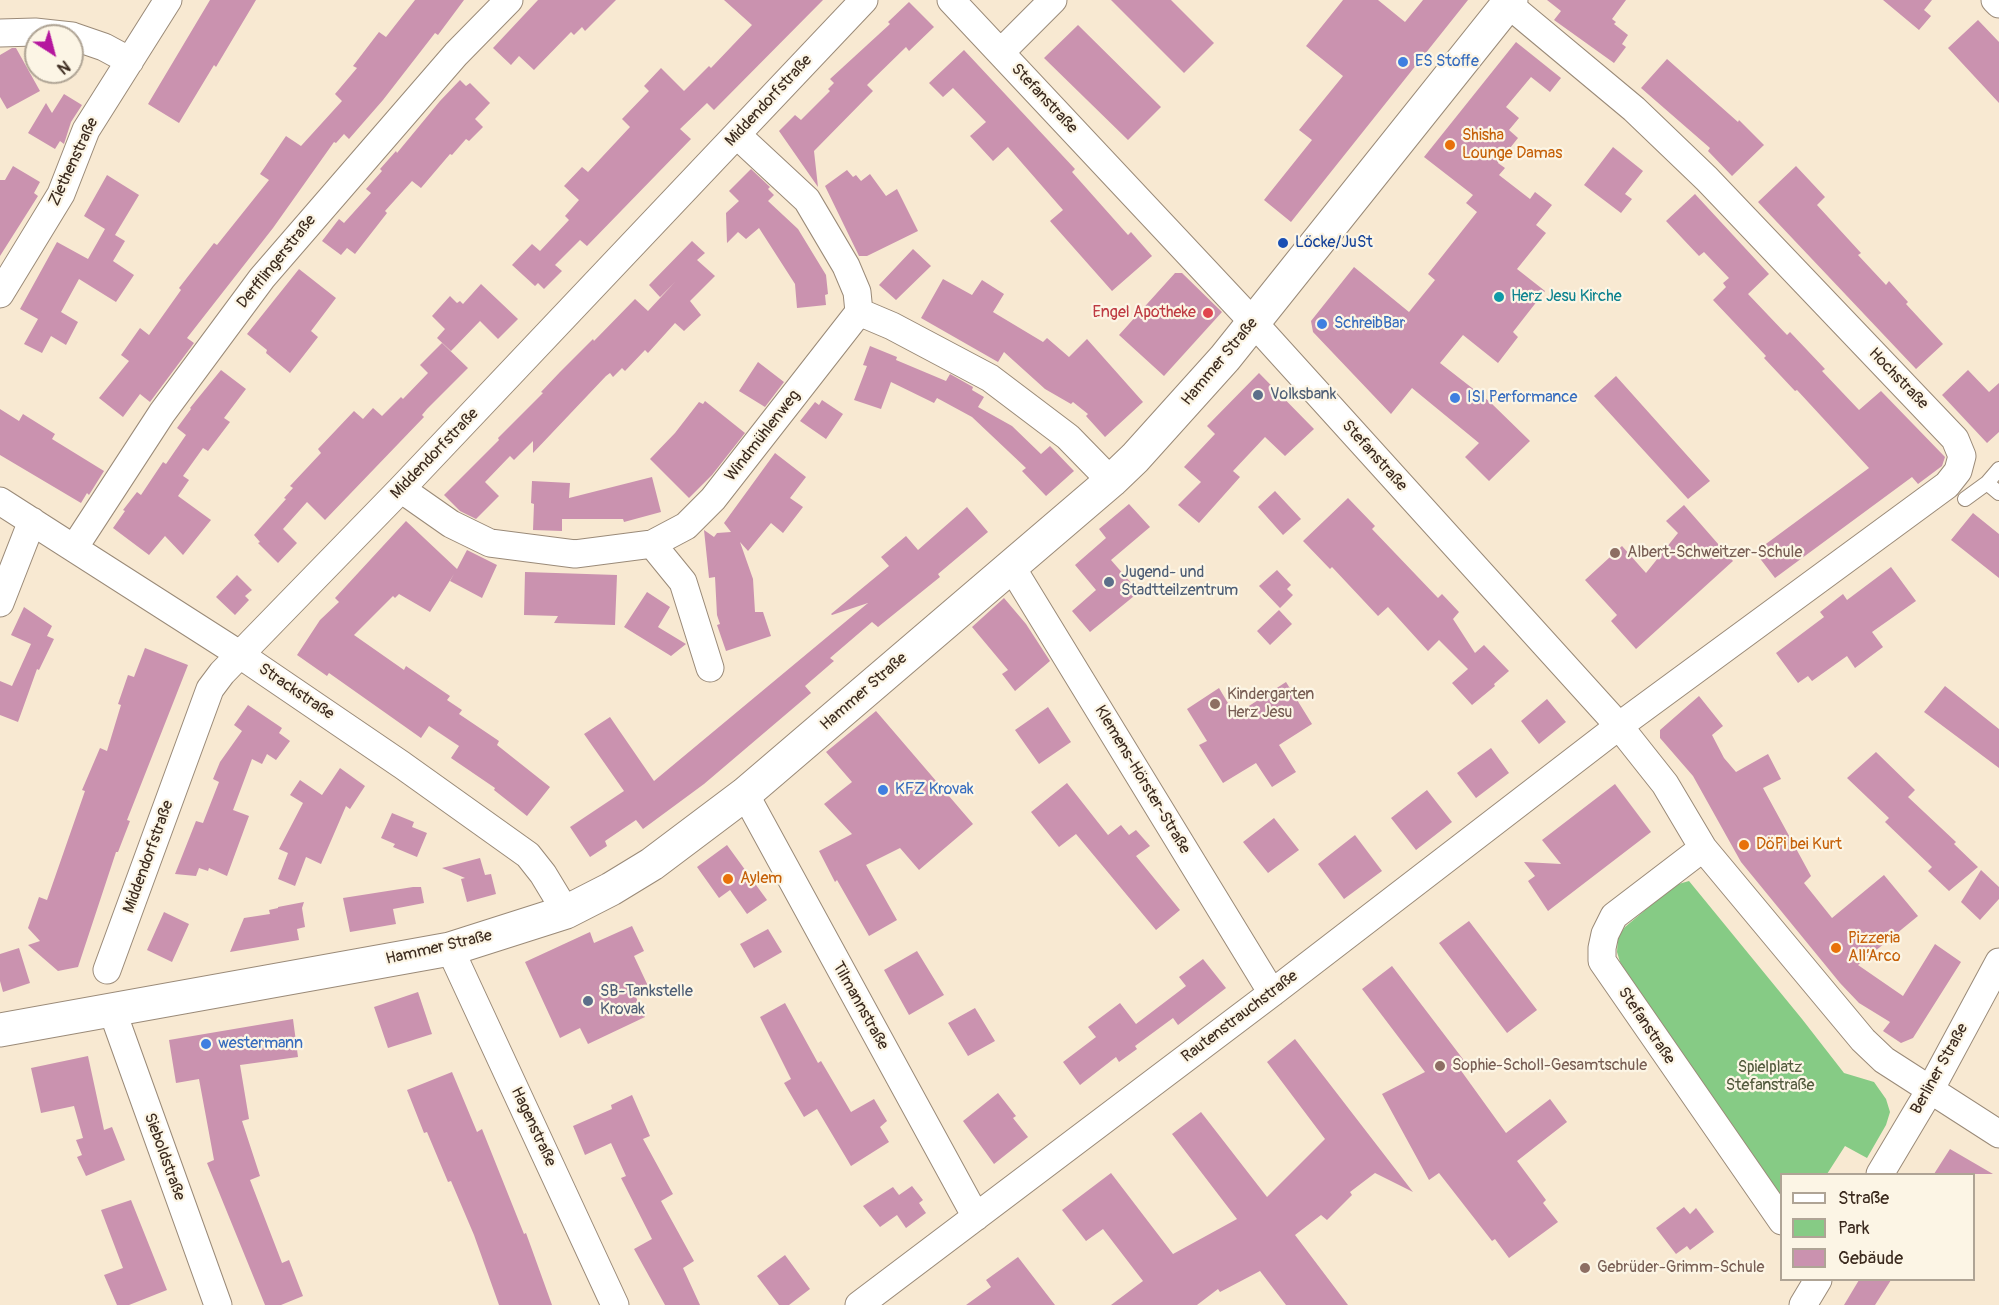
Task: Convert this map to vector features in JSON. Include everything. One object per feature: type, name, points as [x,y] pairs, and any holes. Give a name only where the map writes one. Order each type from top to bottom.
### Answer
[{"type":"main road","name":"Hammer Straße","points":[[0,1030],[450,949],[566,912],[611,890],[652,864],[745,795],[1111,481],[1189,401],[1509,2]]},
{"type":"street","name":"Ziethenstraße","points":[[0,294],[61,194],[86,130],[168,0]]},
{"type":"street","name":"Derfflingerstraße","points":[[74,548],[162,413],[262,278],[449,63],[509,0]]},
{"type":"street","name":"Middendorfstraße","points":[[107,970],[210,689],[240,654],[401,489],[864,0]]},
{"type":"street","name":"Stefanstraße","points":[[951,0],[1253,322],[1619,726],[1665,784],[1703,848],[1863,1040],[1884,1060],[1999,1134]]},
{"type":"street","points":[[1001,52],[1053,0]]},
{"type":"street","points":[[1995,0],[1999,4]]},
{"type":"street","name":"Hochstraße","points":[[1509,2],[1634,109],[1707,179],[1955,439],[1962,456],[1958,471],[1947,485],[1619,726]]},
{"type":"street","points":[[0,33],[24,32]]},
{"type":"street","points":[[84,40],[104,47],[130,61]]},
{"type":"street","points":[[737,135],[807,200],[846,266],[857,292],[859,312],[892,326],[990,378],[1068,437],[1111,481]]},
{"type":"street","name":"Windmühlenweg","points":[[401,489],[451,524],[490,543],[575,554],[652,544],[686,526],[713,499],[859,312]]},
{"type":"street","name":"Strackstraße","points":[[0,501],[240,654],[528,855],[543,874],[566,912]]},
{"type":"street","points":[[0,603],[32,521]]},
{"type":"street","points":[[652,544],[683,582],[710,668]]},
{"type":"street","name":"Klemens-Hörster-Straße","points":[[1011,566],[1272,993]]},
{"type":"street","name":"Rautenstrauchstraße","points":[[860,1305],[1272,993],[1619,726]]},
{"type":"street","name":"Tilmannstraße","points":[[745,795],[976,1217]]},
{"type":"street","name":"Stefanstraße","points":[[1703,848],[1614,916],[1605,934],[1602,961],[1780,1218]]},
{"type":"street","name":"Hagenstraße","points":[[450,949],[615,1305]]},
{"type":"street","name":"Berliner Straße","points":[[1881,1173],[1930,1090],[1999,962]]},
{"type":"street","name":"Sieboldstraße","points":[[112,1010],[218,1305]]},
{"type":"street","points":[[1803,1305],[1817,1281]]},
{"type":"lane","points":[[1965,499],[1987,483],[1999,469]]},
{"type":"lane","points":[[1987,483],[1999,493]]},
{"type":"green space","name":"Spielplatz Stefanstraße","points":[[1689,881],[1844,1073],[1874,1082],[1886,1099],[1890,1112],[1886,1125],[1867,1158],[1845,1146],[1828,1173],[1780,1173],[1780,1201],[1620,962],[1617,952],[1618,937],[1625,927],[1675,885]]},
{"type":"building","points":[[210,0],[256,0],[179,123],[148,104]]},
{"type":"building","points":[[415,0],[464,0],[438,35],[435,33],[383,100],[349,139],[344,134],[336,143],[334,142],[273,228],[187,338],[194,343],[150,402],[140,394],[123,417],[99,398],[129,361],[121,355],[140,328],[149,335],[181,290],[179,288],[214,243],[217,245],[269,180],[260,174],[286,136],[301,146],[342,101],[335,94],[357,68],[353,66],[379,32],[386,37]]},
{"type":"building","points":[[538,0],[616,0],[585,31],[582,27],[574,35],[571,32],[534,70],[519,56],[511,65],[493,48]]},
{"type":"building","points":[[724,0],[823,0],[714,110],[707,103],[680,129],[691,139],[587,246],[580,240],[555,265],[562,271],[544,289],[538,283],[535,286],[512,265],[532,244],[540,251],[569,220],[565,216],[579,200],[564,186],[582,167],[588,172],[630,127],[622,119],[649,91],[644,86],[661,68],[684,91],[709,66],[711,68],[752,25]]},
{"type":"building","points":[[1111,0],[1171,0],[1214,43],[1184,73]]},
{"type":"building","points":[[1343,0],[1378,0],[1405,22],[1423,0],[1468,0],[1291,222],[1264,200],[1312,140],[1299,130],[1343,76],[1306,46]]},
{"type":"building","points":[[1547,0],[1626,0],[1612,19],[1616,22],[1614,24],[1628,35],[1622,44],[1626,47],[1614,63],[1554,20],[1561,11]]},
{"type":"building","points":[[1883,0],[1932,0],[1924,10],[1931,16],[1919,30]]},
{"type":"building","points":[[909,2],[934,27],[909,51],[906,47],[867,85],[873,91],[814,151],[818,187],[779,131],[795,115],[801,120],[830,91],[828,89],[834,83],[830,79],[890,24],[888,22]]},
{"type":"building","points":[[1978,20],[1999,42],[1999,103],[1948,48]]},
{"type":"building","points":[[1078,25],[1161,107],[1128,140],[1044,58]]},
{"type":"building","points":[[1516,42],[1561,78],[1550,92],[1531,77],[1506,107],[1519,118],[1509,130],[1518,138],[1498,163],[1505,168],[1499,175],[1530,199],[1535,192],[1552,205],[1536,225],[1546,233],[1517,269],[1545,291],[1513,332],[1518,337],[1498,363],[1463,335],[1440,363],[1490,402],[1530,441],[1489,481],[1465,457],[1479,443],[1412,388],[1391,414],[1313,332],[1311,321],[1354,267],[1409,312],[1435,280],[1428,274],[1477,212],[1466,203],[1473,195],[1424,157]]},
{"type":"building","points":[[16,48],[24,62],[24,84],[36,84],[40,91],[7,109],[0,97],[0,55]]},
{"type":"building","points":[[964,50],[1075,169],[1072,172],[1128,235],[1131,232],[1152,256],[1112,291],[1050,221],[1063,210],[1008,147],[993,161],[970,136],[986,122],[953,88],[943,97],[929,83]]},
{"type":"building","points":[[1667,59],[1738,122],[1739,120],[1764,145],[1732,176],[1708,151],[1710,148],[1641,88]]},
{"type":"building","points":[[460,80],[466,86],[470,83],[490,103],[475,119],[483,127],[469,141],[466,139],[452,155],[450,154],[421,188],[412,181],[385,211],[387,213],[355,254],[347,248],[341,255],[322,241],[339,219],[344,223],[371,193],[366,189],[382,171],[380,169],[396,151],[397,153]]},
{"type":"building","points":[[64,94],[82,105],[71,122],[64,144],[60,141],[55,149],[28,133],[46,103],[52,113]]},
{"type":"building","points":[[1613,147],[1643,171],[1625,194],[1632,199],[1621,213],[1584,185]]},
{"type":"building","points":[[13,166],[40,182],[34,193],[38,196],[0,256],[0,180],[5,180]]},
{"type":"building","points":[[1796,166],[1825,197],[1817,205],[1861,253],[1858,255],[1886,285],[1889,281],[1908,302],[1906,304],[1943,344],[1916,369],[1758,202]]},
{"type":"building","points":[[751,169],[770,187],[768,189],[774,195],[768,201],[798,229],[826,275],[828,294],[825,295],[826,305],[797,308],[795,284],[759,228],[746,239],[738,232],[727,243],[726,213],[739,201],[729,191]]},
{"type":"building","points":[[847,170],[861,181],[870,174],[886,196],[897,189],[918,231],[867,256],[859,256],[825,186]]},
{"type":"building","points":[[107,175],[139,195],[115,235],[125,241],[113,261],[134,275],[116,302],[79,279],[61,312],[78,322],[66,345],[51,336],[42,353],[24,344],[38,319],[20,309],[57,242],[88,259],[105,229],[84,216]]},
{"type":"building","points":[[1695,194],[1769,274],[1748,294],[1787,335],[1790,332],[1825,369],[1822,371],[1859,410],[1881,391],[1945,457],[1942,466],[1918,484],[1912,477],[1775,578],[1755,552],[1869,468],[1764,358],[1766,356],[1713,300],[1726,287],[1723,283],[1729,278],[1704,252],[1699,256],[1666,221]]},
{"type":"building","points":[[692,241],[705,253],[697,260],[715,276],[690,301],[701,315],[684,331],[675,323],[648,353],[645,350],[625,371],[622,368],[613,377],[610,373],[606,376],[533,453],[533,441],[514,460],[510,456],[485,482],[499,496],[476,519],[460,511],[444,495],[499,440],[498,438],[543,393],[541,392],[560,372],[635,299],[648,311],[675,282],[660,297],[649,285]]},
{"type":"building","points":[[913,249],[931,266],[896,300],[879,285]]},
{"type":"building","points":[[299,269],[336,298],[311,331],[318,337],[290,373],[247,334]]},
{"type":"building","points":[[1175,273],[1182,273],[1222,312],[1164,376],[1119,335]]},
{"type":"building","points":[[943,279],[972,295],[982,280],[1004,294],[993,312],[1043,342],[1047,338],[1069,357],[1087,339],[1143,402],[1105,437],[1086,416],[1088,414],[1073,402],[1071,404],[1045,389],[1004,352],[998,362],[921,318]]},
{"type":"building","points":[[481,284],[518,319],[498,339],[480,321],[451,351],[437,338],[445,329],[432,316],[450,296],[457,303],[460,301],[463,304]]},
{"type":"building","points":[[442,343],[468,368],[325,520],[307,502],[283,529],[297,543],[278,563],[258,543],[260,542],[254,535],[286,499],[284,498],[293,488],[290,486],[321,453],[318,449],[354,411],[363,419],[373,408],[382,416],[401,397],[403,399],[428,373],[420,365]]},
{"type":"building","points":[[870,346],[897,357],[896,360],[946,381],[950,374],[973,387],[972,390],[984,397],[978,407],[1012,426],[1041,454],[1050,446],[1074,471],[1046,496],[1022,471],[1026,468],[972,417],[937,398],[934,403],[891,382],[881,409],[854,400],[867,366],[863,365]]},
{"type":"building","points":[[758,362],[784,382],[765,407],[739,391]]},
{"type":"building","points":[[221,370],[246,389],[224,418],[230,422],[208,451],[203,448],[183,476],[189,480],[178,496],[211,520],[183,555],[165,536],[149,555],[113,528],[137,492],[141,495],[163,462],[166,464],[186,435],[177,428]]},
{"type":"building","points":[[1968,370],[1989,392],[1999,383],[1999,432],[1987,443],[1942,395]]},
{"type":"building","points":[[1259,373],[1314,429],[1285,456],[1265,437],[1233,471],[1240,477],[1199,523],[1178,505],[1201,482],[1184,467],[1215,434],[1207,426]]},
{"type":"building","points":[[1616,376],[1710,481],[1688,499],[1594,396]]},
{"type":"building","points":[[822,400],[843,414],[826,439],[800,421],[815,402],[819,405]]},
{"type":"building","points":[[705,401],[745,433],[712,475],[689,498],[650,459],[675,433],[699,402],[703,404]]},
{"type":"building","points":[[0,409],[19,421],[23,414],[55,434],[52,439],[104,471],[89,495],[87,493],[81,503],[0,455]]},
{"type":"building","points":[[775,453],[806,477],[790,498],[803,507],[783,533],[771,523],[748,551],[740,542],[753,579],[755,612],[763,612],[771,636],[726,651],[717,625],[720,624],[717,615],[715,577],[709,578],[704,530],[714,537],[717,533],[731,532],[724,523]]},
{"type":"building","points":[[652,477],[661,512],[624,522],[623,519],[562,519],[562,531],[533,530],[532,481],[570,483],[569,498]]},
{"type":"building","points":[[1275,491],[1301,519],[1283,535],[1258,507]]},
{"type":"building","points":[[1348,498],[1375,526],[1372,529],[1438,598],[1442,594],[1459,612],[1453,619],[1475,653],[1484,645],[1509,671],[1472,705],[1452,683],[1468,669],[1439,640],[1428,651],[1388,607],[1378,616],[1332,567],[1330,569],[1303,541]]},
{"type":"building","name":"Jugend- und Stadtteilzentrum","points":[[1129,504],[1150,527],[1111,560],[1139,592],[1090,632],[1072,611],[1096,590],[1075,565],[1106,538],[1099,529]]},
{"type":"building","points":[[1684,505],[1733,561],[1636,649],[1611,621],[1617,615],[1585,580],[1622,546],[1646,573],[1678,533],[1666,521]]},
{"type":"building","points":[[967,507],[988,532],[938,574],[940,577],[878,627],[872,622],[830,658],[834,661],[805,686],[811,693],[704,784],[643,829],[636,820],[605,841],[607,846],[590,857],[570,827],[624,791],[584,734],[610,717],[654,781],[868,603],[831,614],[889,566],[881,557],[906,536],[918,550]]},
{"type":"building","points":[[1973,513],[1999,534],[1999,578],[1951,540]]},
{"type":"building","points":[[406,521],[457,569],[467,550],[497,565],[482,598],[450,581],[454,574],[430,612],[399,594],[395,598],[393,596],[354,635],[404,670],[406,666],[450,696],[447,700],[462,710],[459,714],[499,741],[497,745],[550,787],[527,816],[494,790],[495,788],[451,758],[459,746],[429,726],[421,738],[329,673],[327,676],[297,655],[320,620],[339,602],[335,598]]},
{"type":"building","points":[[1891,567],[1916,601],[1872,632],[1883,647],[1855,668],[1847,656],[1812,681],[1808,676],[1798,683],[1776,653],[1824,617],[1820,612],[1843,594],[1847,600]]},
{"type":"building","points":[[1277,570],[1291,585],[1287,589],[1293,595],[1280,608],[1259,586]]},
{"type":"building","points":[[525,572],[617,575],[615,625],[554,623],[558,616],[524,615]]},
{"type":"building","points":[[237,575],[252,590],[245,596],[249,600],[235,615],[216,597]]},
{"type":"building","points":[[647,592],[670,607],[658,627],[686,644],[671,656],[624,627]]},
{"type":"building","points":[[1004,598],[1026,624],[1050,661],[1015,691],[1002,674],[1008,670],[972,627]]},
{"type":"building","points":[[24,607],[52,626],[47,636],[54,639],[39,670],[37,669],[18,722],[0,715],[0,681],[12,686],[31,644],[11,635]]},
{"type":"building","points":[[1279,610],[1292,624],[1270,645],[1257,631]]},
{"type":"building","points":[[145,648],[188,665],[127,820],[130,821],[118,852],[116,852],[78,967],[58,971],[28,945],[40,941],[28,928],[39,897],[47,900],[85,791],[82,790],[100,748],[107,751],[121,705],[118,704],[128,675],[134,677]]},
{"type":"building","points":[[1286,682],[1312,724],[1279,745],[1296,772],[1272,787],[1256,763],[1223,783],[1199,745],[1207,741],[1187,709],[1219,688],[1235,715]]},
{"type":"building","points":[[1945,686],[1999,729],[1999,768],[1924,712]]},
{"type":"building","points":[[1699,696],[1723,726],[1712,735],[1724,758],[1736,772],[1768,754],[1781,779],[1763,788],[1811,876],[1804,883],[1832,918],[1884,875],[1918,916],[1858,965],[1903,996],[1935,944],[1961,962],[1913,1038],[1901,1043],[1883,1031],[1890,1022],[1859,1003],[1840,983],[1741,862],[1693,776],[1660,738],[1660,730]]},
{"type":"building","points":[[1547,699],[1566,722],[1539,744],[1521,721]]},
{"type":"building","points":[[248,705],[282,728],[279,733],[290,741],[276,760],[267,754],[262,764],[252,759],[233,810],[249,816],[227,876],[209,868],[208,871],[199,868],[196,876],[175,874],[196,821],[203,823],[219,782],[213,779],[220,762],[242,731],[234,725]]},
{"type":"building","points":[[1048,707],[1071,742],[1039,764],[1015,730]]},
{"type":"building","points":[[876,711],[973,824],[919,870],[900,848],[866,865],[897,920],[869,936],[837,880],[835,882],[819,851],[852,834],[824,804],[852,782],[826,752]]},
{"type":"building","points":[[1491,748],[1509,773],[1476,798],[1457,773]]},
{"type":"building","points":[[1876,752],[1915,790],[1908,797],[1956,842],[1954,844],[1978,867],[1949,891],[1928,871],[1932,867],[1885,822],[1889,818],[1847,778]]},
{"type":"building","points":[[340,768],[365,786],[350,809],[346,806],[321,864],[306,857],[295,886],[278,879],[288,853],[279,849],[303,803],[290,795],[300,780],[322,795]]},
{"type":"building","points":[[1067,783],[1108,835],[1121,825],[1129,835],[1136,830],[1150,846],[1136,856],[1180,910],[1156,930],[1076,834],[1059,847],[1031,812]]},
{"type":"building","points":[[1615,784],[1651,832],[1548,911],[1528,881],[1535,876],[1524,862],[1561,864],[1542,840]]},
{"type":"building","points":[[1427,790],[1452,822],[1416,850],[1391,818]]},
{"type":"building","points":[[392,813],[414,822],[412,827],[427,833],[417,857],[393,847],[395,844],[381,838]]},
{"type":"building","points":[[1274,818],[1299,850],[1268,873],[1243,842]]},
{"type":"building","points":[[1355,835],[1382,871],[1344,899],[1318,864]]},
{"type":"building","name":"Aylem","points":[[727,845],[767,900],[747,914],[730,890],[719,898],[697,867]]},
{"type":"building","points":[[480,858],[485,875],[491,874],[496,894],[467,902],[461,879],[465,878],[442,868]]},
{"type":"building","points":[[1981,870],[1999,887],[1999,899],[1980,920],[1961,902]]},
{"type":"building","points":[[421,887],[424,903],[393,909],[396,924],[350,932],[343,898]]},
{"type":"building","points":[[304,902],[302,908],[305,927],[297,929],[299,940],[230,952],[244,918],[270,914],[269,910]]},
{"type":"building","points":[[164,912],[189,924],[172,962],[147,950]]},
{"type":"building","points":[[1469,921],[1537,1010],[1507,1033],[1439,943]]},
{"type":"building","points":[[632,926],[644,951],[634,956],[648,986],[634,993],[645,1017],[588,1044],[580,1028],[560,1038],[525,962],[590,932],[594,943]]},
{"type":"building","points":[[768,929],[782,952],[754,968],[740,944]]},
{"type":"building","points":[[19,948],[30,983],[3,992],[0,981],[0,954]]},
{"type":"building","points":[[917,951],[944,995],[909,1015],[884,970]]},
{"type":"building","points":[[1203,959],[1226,988],[1178,1025],[1173,1018],[1135,1046],[1137,1049],[1119,1062],[1116,1057],[1080,1085],[1063,1062],[1096,1037],[1088,1027],[1120,1003],[1136,1024],[1186,986],[1179,977]]},
{"type":"building","points":[[1392,966],[1469,1067],[1462,1072],[1506,1133],[1550,1099],[1567,1122],[1517,1161],[1546,1200],[1543,1203],[1558,1222],[1509,1258],[1495,1239],[1492,1241],[1439,1173],[1429,1180],[1382,1094],[1425,1072],[1362,989]]},
{"type":"building","points":[[418,992],[432,1034],[388,1048],[374,1007]]},
{"type":"building","points":[[785,1003],[818,1063],[821,1061],[851,1112],[874,1099],[887,1121],[880,1127],[889,1142],[851,1166],[817,1109],[804,1117],[784,1083],[791,1079],[760,1017]]},
{"type":"building","points":[[975,1008],[995,1041],[968,1056],[948,1023]]},
{"type":"building","points":[[293,1019],[298,1057],[240,1065],[249,1119],[242,1121],[260,1176],[250,1180],[282,1263],[289,1260],[303,1296],[281,1305],[265,1305],[207,1163],[214,1160],[199,1079],[176,1083],[169,1040]]},
{"type":"building","points":[[1295,1039],[1413,1192],[1375,1173],[1350,1192],[1352,1195],[1327,1220],[1321,1215],[1295,1235],[1348,1305],[1286,1305],[1260,1271],[1220,1292],[1218,1289],[1197,1305],[1111,1305],[1143,1281],[1103,1229],[1086,1241],[1062,1210],[1111,1173],[1173,1254],[1237,1219],[1172,1134],[1201,1112],[1267,1197],[1325,1139],[1267,1062]]},
{"type":"building","points":[[88,1056],[104,1130],[112,1127],[125,1160],[86,1176],[77,1157],[82,1155],[76,1140],[83,1138],[74,1106],[41,1113],[31,1068]]},
{"type":"building","points":[[452,1072],[477,1132],[482,1129],[524,1234],[526,1233],[552,1305],[499,1305],[474,1235],[451,1181],[448,1182],[427,1132],[424,1133],[407,1090]]},
{"type":"building","points":[[998,1093],[1016,1116],[1013,1118],[1028,1137],[994,1164],[963,1121]]},
{"type":"building","points":[[632,1095],[650,1136],[643,1139],[673,1194],[661,1201],[694,1261],[683,1268],[700,1305],[665,1305],[634,1249],[652,1239],[621,1178],[626,1176],[611,1143],[585,1155],[573,1126],[612,1109],[611,1105]]},
{"type":"building","points":[[1950,1149],[1993,1174],[1975,1173],[1935,1173]]},
{"type":"building","points":[[912,1186],[923,1200],[919,1203],[926,1213],[906,1228],[897,1215],[880,1227],[863,1206],[893,1187],[899,1195]]},
{"type":"building","points":[[131,1200],[167,1290],[129,1305],[117,1305],[104,1275],[123,1268],[101,1210]]},
{"type":"building","points":[[1684,1207],[1690,1214],[1696,1208],[1714,1232],[1690,1250],[1687,1246],[1676,1254],[1656,1228]]},
{"type":"building","points":[[785,1255],[810,1289],[789,1305],[779,1305],[757,1276]]},
{"type":"building","points":[[1018,1257],[1055,1305],[966,1305],[991,1287],[986,1280]]},
{"type":"building","points":[[1858,1281],[1890,1281],[1875,1305],[1844,1305]]},
{"type":"place","name":"ES Stoffe","points":[[1403,62]]},
{"type":"place","name":"Shisha Lounge Damas","points":[[1450,145]]},
{"type":"place","name":"Löcke/JuSt","points":[[1283,243]]},
{"type":"place","name":"Herz Jesu Kirche","points":[[1499,297]]},
{"type":"place","name":"Engel Apotheke","points":[[1208,313]]},
{"type":"place","name":"SchreibBar","points":[[1322,324]]},
{"type":"place","name":"Volksbank","points":[[1258,395]]},
{"type":"place","name":"ISI Performance","points":[[1455,398]]},
{"type":"place","name":"Albert-Schweitzer-Schule","points":[[1615,553]]},
{"type":"place","name":"Jugend- und Stadtteilzentrum","points":[[1109,582]]},
{"type":"place","name":"Kindergarten Herz Jesu","points":[[1215,704]]},
{"type":"place","name":"KFZ Krovak","points":[[883,790]]},
{"type":"place","name":"DöPi bei Kurt","points":[[1744,845]]},
{"type":"place","name":"Aylem","points":[[728,879]]},
{"type":"place","name":"Pizzeria All’Arco","points":[[1836,948]]},
{"type":"place","name":"SB-Tankstelle Krovak","points":[[588,1001]]},
{"type":"place","name":"westermann","points":[[206,1044]]},
{"type":"place","name":"Sophie-Scholl-Gesamtschule","points":[[1440,1066]]},
{"type":"place","name":"Gebrüder-Grimm-Schule","points":[[1585,1268]]}]
